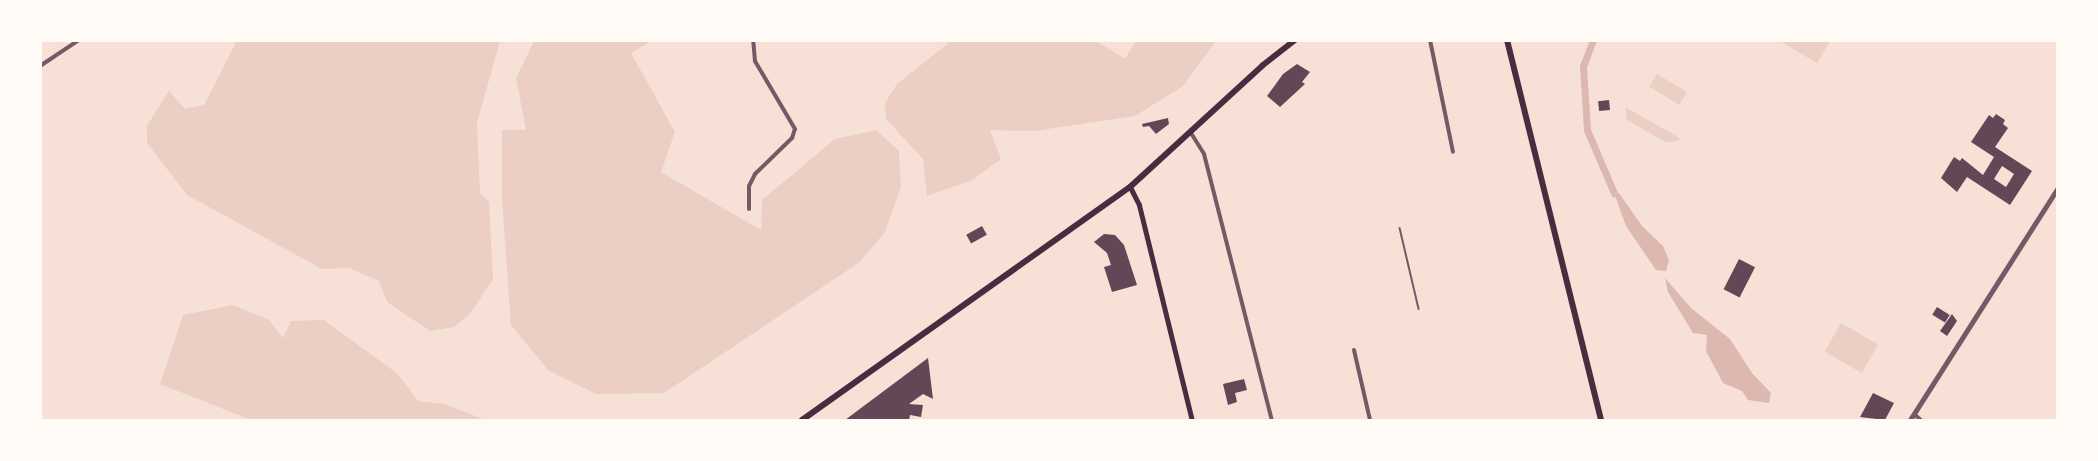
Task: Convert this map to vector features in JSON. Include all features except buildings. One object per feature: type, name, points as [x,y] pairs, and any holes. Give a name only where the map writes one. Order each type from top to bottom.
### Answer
[{"type":"main road","points":[[802,420],[1130,187],[1295,40]]},
{"type":"main road","points":[[1507,40],[1601,420]]},
{"type":"main road","points":[[1130,187],[1139,205],[1192,420]]},
{"type":"street","points":[[40,66],[79,40]]},
{"type":"street","points":[[749,209],[749,186],[755,174],[792,138],[795,129],[754,61],[753,40]]},
{"type":"street","points":[[1430,40],[1453,152]]},
{"type":"street","points":[[1191,133],[1204,154],[1272,420]]},
{"type":"street","points":[[1910,420],[2058,188]]},
{"type":"street","points":[[1354,350],[1370,420]]},
{"type":"street","points":[[1914,414],[1921,420]]},
{"type":"lane","points":[[1400,228],[1419,309]]},
{"type":"shaded area","points":[[237,40],[500,41],[477,123],[480,193],[489,202],[493,279],[470,314],[454,327],[430,331],[387,302],[379,281],[349,268],[322,269],[187,195],[147,143],[147,126],[169,91],[185,109],[204,105]]},
{"type":"shaded area","points":[[952,40],[1096,41],[1125,59],[1136,41],[1216,41],[1183,86],[1135,116],[1034,131],[990,130],[1001,159],[972,180],[927,196],[923,159],[886,119],[885,103],[897,84]]},
{"type":"shaded area","points":[[534,41],[651,41],[631,53],[675,132],[661,172],[761,230],[762,200],[835,139],[876,130],[899,151],[901,187],[885,232],[860,262],[664,393],[596,394],[549,371],[511,325],[502,198],[502,130],[526,130],[516,78]]},
{"type":"shaded area","points":[[1780,41],[1830,41],[1817,63]]},
{"type":"shaded area","points":[[1657,74],[1687,92],[1679,105],[1649,87]]},
{"type":"shaded area","points":[[1625,107],[1680,138],[1678,141],[1665,142],[1627,120]]},
{"type":"shaded area","points":[[1614,193],[1619,193],[1642,226],[1663,246],[1669,260],[1666,271],[1656,270],[1626,226]]},
{"type":"shaded area","points":[[1665,278],[1691,308],[1730,339],[1752,373],[1771,393],[1769,403],[1748,400],[1742,391],[1723,383],[1706,351],[1707,335],[1693,333],[1668,292]]},
{"type":"shaded area","points":[[233,305],[269,320],[283,338],[291,321],[324,320],[398,374],[418,401],[445,404],[485,420],[251,420],[160,384],[183,315]]},
{"type":"shaded area","points":[[1841,323],[1878,344],[1862,373],[1824,352]]},
{"type":"waterway","points":[[1593,40],[1583,66],[1587,130],[1614,193]]}]
